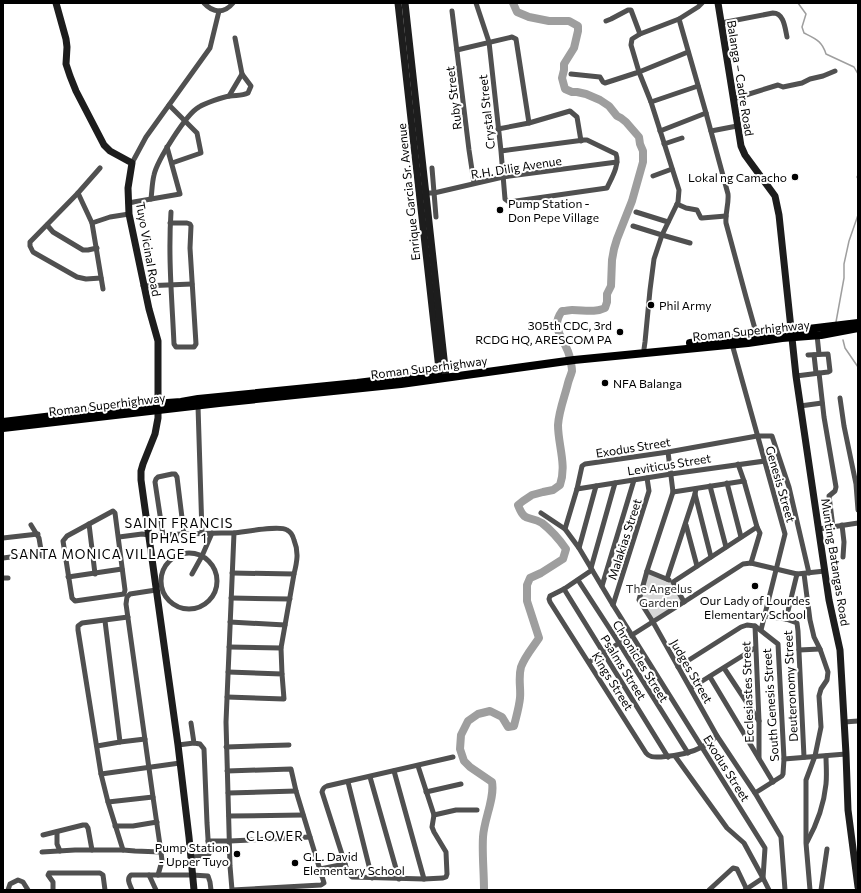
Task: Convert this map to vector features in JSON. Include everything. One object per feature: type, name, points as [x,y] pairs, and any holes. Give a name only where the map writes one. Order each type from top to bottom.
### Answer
[{"type":"main road","name":"Roman Superhighway","points":[[574,358],[732,344],[858,323]]},
{"type":"main road","name":"Roman Superhighway","points":[[3,422],[158,407],[443,375],[757,336],[792,334],[817,335],[858,328]]},
{"type":"main road","name":"Roman Superhighway","points":[[3,428],[158,407],[198,406],[401,384],[443,375]]},
{"type":"street","points":[[56,3],[66,39],[66,64],[76,90],[104,145],[110,151],[132,163],[146,137],[210,48],[219,11]]},
{"type":"street","points":[[204,3],[208,8],[219,11],[228,8],[233,3]]},
{"type":"street","name":"Enrique Garcia Sr. Avenue","points":[[398,3],[423,193]]},
{"type":"street","name":"Enrique Garcia Sr. Avenue","points":[[405,3],[423,193],[443,375]]},
{"type":"street","name":"Crystal Street","points":[[476,3],[489,42],[505,199],[509,202],[607,188],[617,162]]},
{"type":"street","points":[[644,349],[646,342],[654,259],[662,236],[677,204],[678,190],[651,102],[639,72],[631,42],[632,38],[679,19],[702,3]]},
{"type":"street","name":"Balanga – Cadre Road","points":[[718,3],[741,147],[776,200],[780,222],[792,334]]},
{"type":"street","points":[[606,21],[611,20],[628,10],[631,10],[640,34]]},
{"type":"street","name":"Ruby Street","points":[[452,11],[474,183]]},
{"type":"street","points":[[721,23],[777,13],[782,17],[787,37]]},
{"type":"street","points":[[679,19],[728,194],[726,223],[757,336]]},
{"type":"street","points":[[150,199],[154,174],[167,146],[185,121],[198,107],[214,100],[248,93],[251,86],[242,74],[235,38]]},
{"type":"street","points":[[457,50],[489,42],[514,38],[516,39],[529,123]]},
{"type":"street","points":[[571,74],[599,77],[605,83],[639,72],[688,52]]},
{"type":"street","points":[[733,99],[778,85],[783,87],[802,83],[835,71]]},
{"type":"street","points":[[229,96],[242,74]]},
{"type":"street","points":[[651,102],[698,86]]},
{"type":"street","points":[[168,105],[197,133],[201,153],[172,163]]},
{"type":"street","points":[[498,129],[529,123],[570,111],[577,117],[581,140]]},
{"type":"street","points":[[660,131],[706,113]]},
{"type":"street","points":[[711,131],[738,126]]},
{"type":"street","points":[[664,144],[682,138]]},
{"type":"street","points":[[501,151],[587,140],[616,154],[617,162]]},
{"type":"street","points":[[128,203],[180,194],[167,146]]},
{"type":"street","name":"R.H. Dilig Avenue","points":[[423,193],[434,193],[503,177],[617,162]]},
{"type":"street","name":"Tuyo Vicinal Road","points":[[132,163],[128,188],[129,214],[148,309],[158,341],[158,418],[155,434],[141,471],[141,480],[178,745],[194,890]]},
{"type":"street","points":[[100,168],[30,242],[30,246],[33,252],[77,277],[86,279],[101,278]]},
{"type":"street","points":[[432,168],[436,217]]},
{"type":"street","points":[[653,176],[672,169]]},
{"type":"street","points":[[78,193],[92,224],[103,289]]},
{"type":"street","points":[[677,204],[686,208],[697,210],[701,218],[726,216]]},
{"type":"street","points":[[170,223],[187,223],[191,226],[190,248],[196,344],[194,347],[176,347],[174,344],[170,248],[170,223],[171,212]]},
{"type":"street","points":[[636,212],[668,222]]},
{"type":"street","points":[[92,224],[129,214]]},
{"type":"street","points":[[47,225],[53,232],[83,250],[97,248]]},
{"type":"street","points":[[633,226],[662,236],[690,242]]},
{"type":"street","points":[[143,286],[192,284]]},
{"type":"street","name":"Munting Batangas Road","points":[[792,334],[800,406],[825,572],[840,650],[848,810],[858,887]]},
{"type":"street","points":[[817,335],[817,373],[836,486],[835,491],[829,496],[833,527]]},
{"type":"street","name":"Genesis Street","points":[[732,344],[785,534],[761,630]]},
{"type":"street","points":[[796,376],[828,372],[830,368],[828,354],[808,355]]},
{"type":"street","points":[[840,398],[856,484],[858,510]]},
{"type":"street","points":[[800,406],[822,403]]},
{"type":"street","points":[[198,406],[202,534]]},
{"type":"street","name":"Exodus Street","points":[[763,878],[765,848],[579,548],[565,529],[578,489],[580,470],[585,464],[771,435],[774,438],[788,487],[807,573]]},
{"type":"street","name":"Judges Street","points":[[668,452],[673,492],[639,600],[691,688],[717,736],[755,793],[781,837],[785,890]]},
{"type":"street","name":"Leviticus Street","points":[[578,489],[764,461]]},
{"type":"street","points":[[738,464],[760,533],[751,563]]},
{"type":"street","points":[[162,535],[155,482],[158,478],[172,474],[175,474],[176,476],[184,534]]},
{"type":"street","name":"Malakias Street","points":[[613,605],[649,491],[647,478]]},
{"type":"street","points":[[602,586],[634,480]]},
{"type":"street","points":[[673,492],[695,491],[710,486],[744,481]]},
{"type":"street","points":[[591,569],[614,483]]},
{"type":"street","points":[[727,483],[741,537]]},
{"type":"street","points":[[579,548],[596,486]]},
{"type":"street","points":[[710,486],[726,547]]},
{"type":"street","points":[[667,579],[695,491]]},
{"type":"street","points":[[695,491],[711,557]]},
{"type":"street","points":[[113,511],[115,513],[125,590],[124,594],[75,601],[72,598],[63,541],[67,536],[89,524],[113,511]]},
{"type":"street","points":[[541,513],[565,529]]},
{"type":"street","points":[[819,529],[858,523]]},
{"type":"street","points":[[89,524],[95,574]]},
{"type":"street","points":[[685,524],[697,566]]},
{"type":"street","points":[[3,558],[42,555],[38,534],[31,525]]},
{"type":"street","points":[[842,525],[844,557]]},
{"type":"street","points":[[673,582],[757,527]]},
{"type":"street","points":[[119,537],[142,534],[234,534],[274,529],[287,529],[291,533],[297,546],[298,559],[281,648],[284,699],[227,697]]},
{"type":"street","points":[[192,574],[212,533]]},
{"type":"street","points":[[3,538],[38,534]]},
{"type":"street","points":[[227,771],[291,769],[296,791],[324,883],[321,885],[232,890],[230,866],[226,747],[226,722],[234,534]]},
{"type":"street","points":[[190,552],[202,556],[210,562],[216,572],[217,584],[214,595],[206,604],[196,609],[186,610],[175,606],[167,600],[162,591],[160,580],[162,570],[169,560],[178,554],[190,552]]},
{"type":"street","points":[[589,662],[744,564],[751,563],[797,574],[825,572]]},
{"type":"street","name":"Kings Street","points":[[591,569],[578,580],[550,596],[549,599],[646,753],[652,757],[668,757],[688,753],[702,747],[717,736]]},
{"type":"street","points":[[68,577],[122,570]]},
{"type":"street","points":[[647,571],[673,582],[684,602]]},
{"type":"street","points":[[232,573],[294,574]]},
{"type":"street","points":[[807,573],[810,620],[814,637],[828,672],[827,680],[821,689],[819,696],[821,727],[815,756],[806,780],[806,843],[810,890]]},
{"type":"street","points":[[786,619],[797,574]]},
{"type":"street","name":"Chronicles Street","points":[[578,580],[688,753]]},
{"type":"street","name":"Psalms Street","points":[[564,588],[668,757]]},
{"type":"street","points":[[156,590],[130,594],[126,600],[161,852],[162,861],[158,875]]},
{"type":"street","points":[[231,598],[290,599]]},
{"type":"street","name":"Deuteronomy Street","points":[[765,616],[786,619],[797,623],[804,757]]},
{"type":"street","points":[[123,850],[101,774],[78,626],[80,624],[128,618]]},
{"type":"street","points":[[105,621],[120,742]]},
{"type":"street","points":[[230,622],[285,625]]},
{"type":"street","points":[[678,667],[741,627],[747,625],[755,626]]},
{"type":"street","name":"South Genesis Street","points":[[755,626],[778,644],[784,759],[782,776],[755,793]]},
{"type":"street","name":"Ecclesiastes Street","points":[[755,626],[759,758]]},
{"type":"street","points":[[229,647],[281,648]]},
{"type":"street","points":[[691,688],[756,648]]},
{"type":"street","points":[[799,650],[820,649]]},
{"type":"street","points":[[724,668],[759,721]]},
{"type":"street","points":[[228,672],[282,674]]},
{"type":"street","points":[[710,677],[773,782]]},
{"type":"street","points":[[844,722],[858,721]]},
{"type":"street","points":[[191,723],[194,743]]},
{"type":"street","points":[[97,746],[145,739]]},
{"type":"street","points":[[178,745],[194,743],[200,744],[204,748],[209,854],[207,856],[191,858]]},
{"type":"street","points":[[226,747],[289,745]]},
{"type":"street","points":[[784,759],[846,754]]},
{"type":"street","points":[[675,756],[727,828],[744,843],[769,890]]},
{"type":"street","points":[[806,843],[813,831],[821,807],[826,784],[826,756]]},
{"type":"street","points":[[418,766],[434,815],[432,827],[446,852],[446,877],[399,879],[352,877],[348,874],[322,792],[323,789],[325,787],[454,757]]},
{"type":"street","points":[[101,774],[180,763]]},
{"type":"street","points":[[394,771],[424,879]]},
{"type":"street","points":[[370,777],[399,879]]},
{"type":"street","points":[[348,782],[372,878]]},
{"type":"street","points":[[426,792],[461,784]]},
{"type":"street","points":[[228,793],[296,791]]},
{"type":"street","points":[[108,802],[153,797]]},
{"type":"street","points":[[434,815],[456,810],[478,810]]},
{"type":"street","points":[[229,816],[303,815]]},
{"type":"street","points":[[115,826],[133,826],[157,822]]},
{"type":"street","points":[[43,835],[86,825],[88,828],[92,850]]},
{"type":"street","points":[[57,832],[57,844],[60,850]]},
{"type":"street","points":[[208,841],[310,838]]},
{"type":"street","points":[[821,890],[827,849]]},
{"type":"street","points":[[42,852],[60,850],[123,850],[161,852]]},
{"type":"street","points":[[320,869],[345,864]]},
{"type":"street","points":[[709,890],[733,868],[737,869],[746,890],[763,878]]},
{"type":"street","points":[[53,890],[53,882],[48,875],[49,873],[100,873],[103,875],[105,890]]},
{"type":"street","points":[[132,890],[128,880],[131,875],[208,876],[211,890]]},
{"type":"street","points":[[149,875],[156,890]]},
{"type":"street","points":[[3,884],[10,884],[18,880],[21,881],[28,890]]},
{"type":"street","points":[[8,890],[10,884]]},
{"type":"green space","name":"The Angelus Garden","points":[[647,572],[672,582],[683,600],[652,620],[640,600]]},
{"type":"waterway","points":[[484,890],[483,837],[493,788],[492,782],[464,761],[460,749],[461,735],[468,721],[478,714],[490,711],[502,717],[508,727],[514,726],[520,698],[521,667],[527,655],[539,638],[527,601],[527,585],[530,578],[563,559],[566,549],[555,535],[542,523],[523,515],[518,505],[532,495],[553,490],[560,485],[562,478],[563,470],[558,425],[572,371],[569,353],[558,330],[558,318],[562,311],[593,311],[605,308],[607,294],[611,286],[614,249],[632,201],[643,162],[643,151],[639,137],[626,122],[617,116],[609,106],[586,94],[572,92],[565,89],[562,78],[564,64],[574,48],[578,26],[569,21],[549,21],[529,17],[517,12],[513,3]]},
{"type":"waterway","points":[[798,3],[806,14],[802,27],[804,33],[818,41],[823,46],[826,54],[854,67],[858,74]]},
{"type":"waterway","points":[[858,175],[858,179]]},
{"type":"waterway","points":[[836,322],[844,278],[844,264],[849,241],[858,215]]},
{"type":"waterway","points":[[843,340],[845,348],[858,367]]},
{"type":"place","name":"Lokal ng Camacho","points":[[795,177]]},
{"type":"place","name":"Pump Station - Don Pepe Village","points":[[500,210]]},
{"type":"place","name":"Phil Army","points":[[651,305]]},
{"type":"place","name":"305th CDC, 3rd RCDG HQ, ARESCOM PA","points":[[620,332]]},
{"type":"place","name":"NFA Balanga","points":[[605,383]]},
{"type":"place","name":"Our Lady of Lourdes Elementary School","points":[[755,586]]},
{"type":"place","name":"Pump Station - Upper Tuyo","points":[[237,854]]},
{"type":"place","name":"G.L. David Elementary School","points":[[295,863]]},
{"type":"district","name":"SAINT FRANCIS PHASE 1","points":[[179,530]]},
{"type":"district","name":"SANTA MONICA VILLAGE","points":[[98,554]]},
{"type":"district","name":"CLOVER","points":[[275,836]]}]
